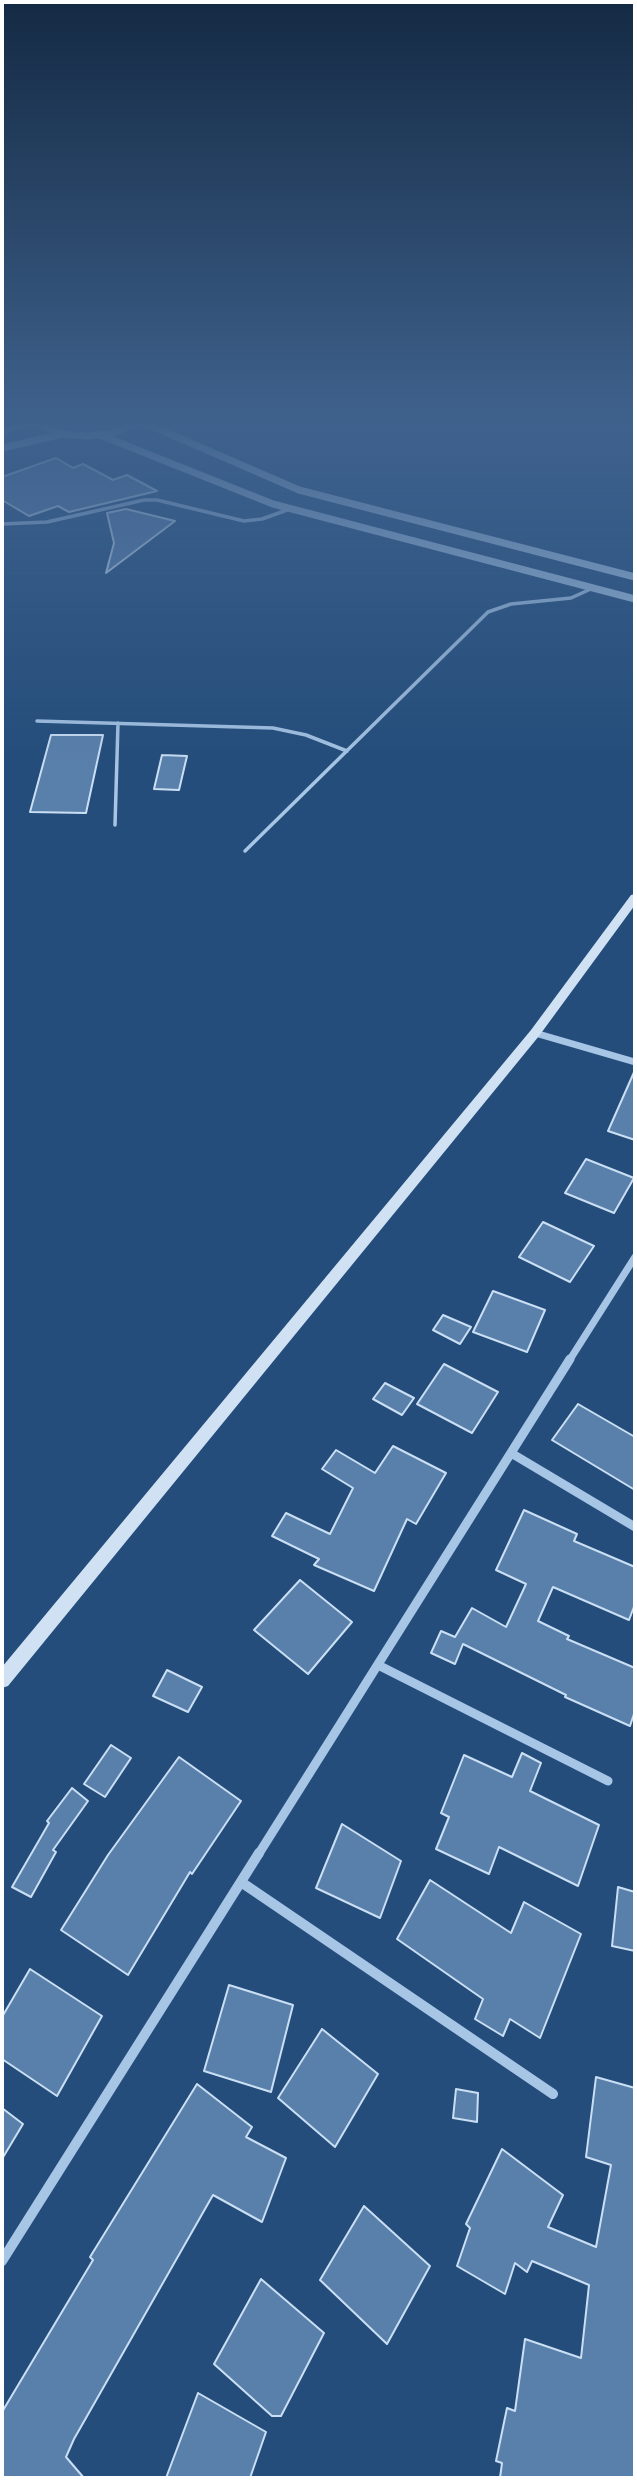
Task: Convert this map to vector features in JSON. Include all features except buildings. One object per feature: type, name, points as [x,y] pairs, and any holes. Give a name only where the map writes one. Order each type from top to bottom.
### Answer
[{"type":"main road","points":[[2,1680],[535,1032],[635,897]]},
{"type":"street","points":[[408,540],[635,599]]},
{"type":"street","points":[[489,540],[635,577]]},
{"type":"street","points":[[535,1032],[635,1062]]},
{"type":"street","points":[[2,2261],[635,1257]]},
{"type":"street","points":[[511,1453],[635,1527]]},
{"type":"street","points":[[378,1665],[608,1781]]},
{"type":"street","points":[[241,1882],[553,2094]]},
{"type":"lane","points":[[245,851],[488,612],[511,604],[571,598],[593,588]]},
{"type":"lane","points":[[37,721],[273,728],[306,735],[347,751]]},
{"type":"lane","points":[[115,825],[118,723]]}]
